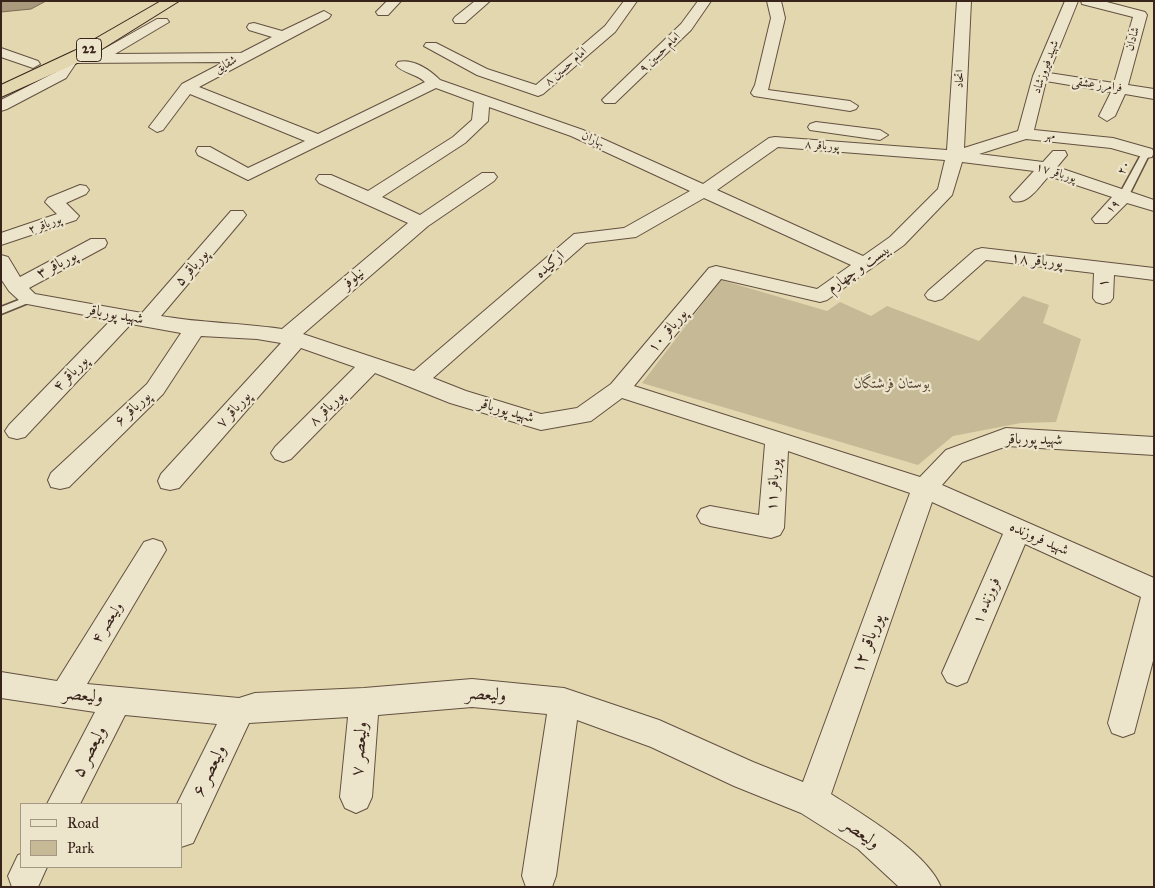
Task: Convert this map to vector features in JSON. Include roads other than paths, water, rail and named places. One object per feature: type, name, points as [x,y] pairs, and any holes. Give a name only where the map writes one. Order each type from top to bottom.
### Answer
[{"type":"highway","name":"22","points":[[1,78],[62,51],[149,1]]},
{"type":"highway","name":"22","points":[[1,92],[72,59],[172,1]]},
{"type":"street","points":[[383,12],[395,1]]},
{"type":"street","points":[[460,20],[484,1]]},
{"type":"street","name":"امام حسین ۸","points":[[432,46],[482,72],[538,91],[610,29],[631,1]]},
{"type":"street","name":"امام حسین ۹","points":[[610,100],[686,27],[705,1]]},
{"type":"street","points":[[774,1],[778,18],[763,85],[759,93],[850,106]]},
{"type":"street","name":"اتحاد","points":[[955,150],[964,1]]},
{"type":"street","name":"شهید فیروزشاد","points":[[1025,134],[1040,76],[1072,1]]},
{"type":"street","name":"شادان","points":[[1087,1],[1140,14],[1120,88],[1107,116]]},
{"type":"street","points":[[242,57],[324,15]]},
{"type":"street","points":[[97,58],[162,22]]},
{"type":"street","points":[[254,28],[283,36]]},
{"type":"street","points":[[1135,31],[1154,32]]},
{"type":"street","points":[[1,52],[33,64]]},
{"type":"street","name":"شقایق","points":[[72,59],[242,57]]},
{"type":"street","name":"شقایق","points":[[187,88],[242,57]]},
{"type":"street","points":[[1,106],[61,75],[72,59]]},
{"type":"street","name":"بهاران","points":[[403,65],[424,73],[434,83],[452,90],[577,132],[865,264]]},
{"type":"street","points":[[452,90],[482,72]]},
{"type":"street","name":"فرامرز عشقی","points":[[1040,76],[1154,94]]},
{"type":"street","points":[[204,151],[248,175],[434,83]]},
{"type":"street","points":[[157,127],[187,88]]},
{"type":"street","name":"شقایق","points":[[187,88],[317,140]]},
{"type":"street","points":[[369,198],[459,140],[480,121],[482,100]]},
{"type":"street","points":[[816,127],[955,150]]},
{"type":"street","name":"مهر","points":[[955,150],[1025,134],[1113,143],[1146,153]]},
{"type":"street","name":"پورباقر ۸","points":[[704,190],[775,142],[955,150]]},
{"type":"street","name":"پورباقر ۱۷","points":[[955,150],[1046,169],[1154,206]]},
{"type":"street","name":"بیست و چهارم","points":[[716,272],[820,296],[897,241],[946,191],[955,150]]},
{"type":"street","points":[[1019,197],[1059,155]]},
{"type":"street","name":"نیلوفر","points":[[291,338],[421,222],[488,177]]},
{"type":"street","points":[[325,180],[421,222]]},
{"type":"street","name":"پورباقر ۲","points":[[1,239],[70,216],[54,202],[80,190]]},
{"type":"street","name":"ارکیده","points":[[417,380],[581,238],[629,234],[704,190]]},
{"type":"street","name":"۱۹","points":[[1101,219],[1124,195]]},
{"type":"street","name":"پورباقر ۵","points":[[136,319],[237,215]]},
{"type":"street","name":"پورباقر ۳","points":[[22,293],[98,243]]},
{"type":"street","name":"پورباقر ۱۸","points":[[935,295],[982,254],[1154,274]]},
{"type":"street","points":[[2,263],[22,293]]},
{"type":"street","name":"۱","points":[[1103,298],[1104,268]]},
{"type":"street","name":"پورباقر ۱۰","points":[[619,390],[716,272]]},
{"type":"street","name":"شهید پورباقر","points":[[22,293],[136,319],[195,329],[257,332],[291,338],[417,380],[458,397],[541,422],[583,415],[619,390]]},
{"type":"street","name":"پورباقر ۴","points":[[17,431],[136,319]]},
{"type":"street","name":"پورباقر ۶","points":[[60,480],[155,390],[195,329]]},
{"type":"street","name":"پورباقر ۷","points":[[170,481],[291,338]]},
{"type":"street","name":"پورباقر ۸","points":[[283,453],[371,364]]},
{"type":"street","points":[[619,390],[860,465],[924,488]]},
{"type":"street","name":"شهید پورباقر","points":[[924,488],[954,456],[1006,437],[1154,446]]},
{"type":"street","name":"پورباقر ۱۱","points":[[710,516],[771,528],[777,440]]},
{"type":"street","name":"شهید فروزنده","points":[[924,488],[1154,590]]},
{"type":"street","name":"پورباقر ۱۲","points":[[812,801],[924,488]]},
{"type":"street","name":"فروزنده ۱","points":[[956,673],[1018,530]]},
{"type":"street","name":"ولیعصر ۴","points":[[64,696],[153,550]]},
{"type":"street","points":[[1123,722],[1154,598]]},
{"type":"street","name":"ولیعصر","points":[[1,685],[64,696],[239,712],[255,707],[364,702],[472,692],[564,702],[659,735],[745,776],[812,801],[870,837],[924,887]]},
{"type":"street","name":"ولیعصر ۵","points":[[64,803],[117,700]]},
{"type":"street","name":"ولیعصر ۷","points":[[356,797],[364,702]]},
{"type":"street","points":[[539,876],[564,702]]},
{"type":"street","name":"ولیعصر ۶","points":[[182,829],[239,712]]},
{"type":"lane","name":"۲۰","points":[[1124,195],[1146,153]]},
{"type":"lane","points":[[1,311],[22,293]]},
{"type":"park label","name":"بوستان فرشتگان","points":[[892,384]]}]
